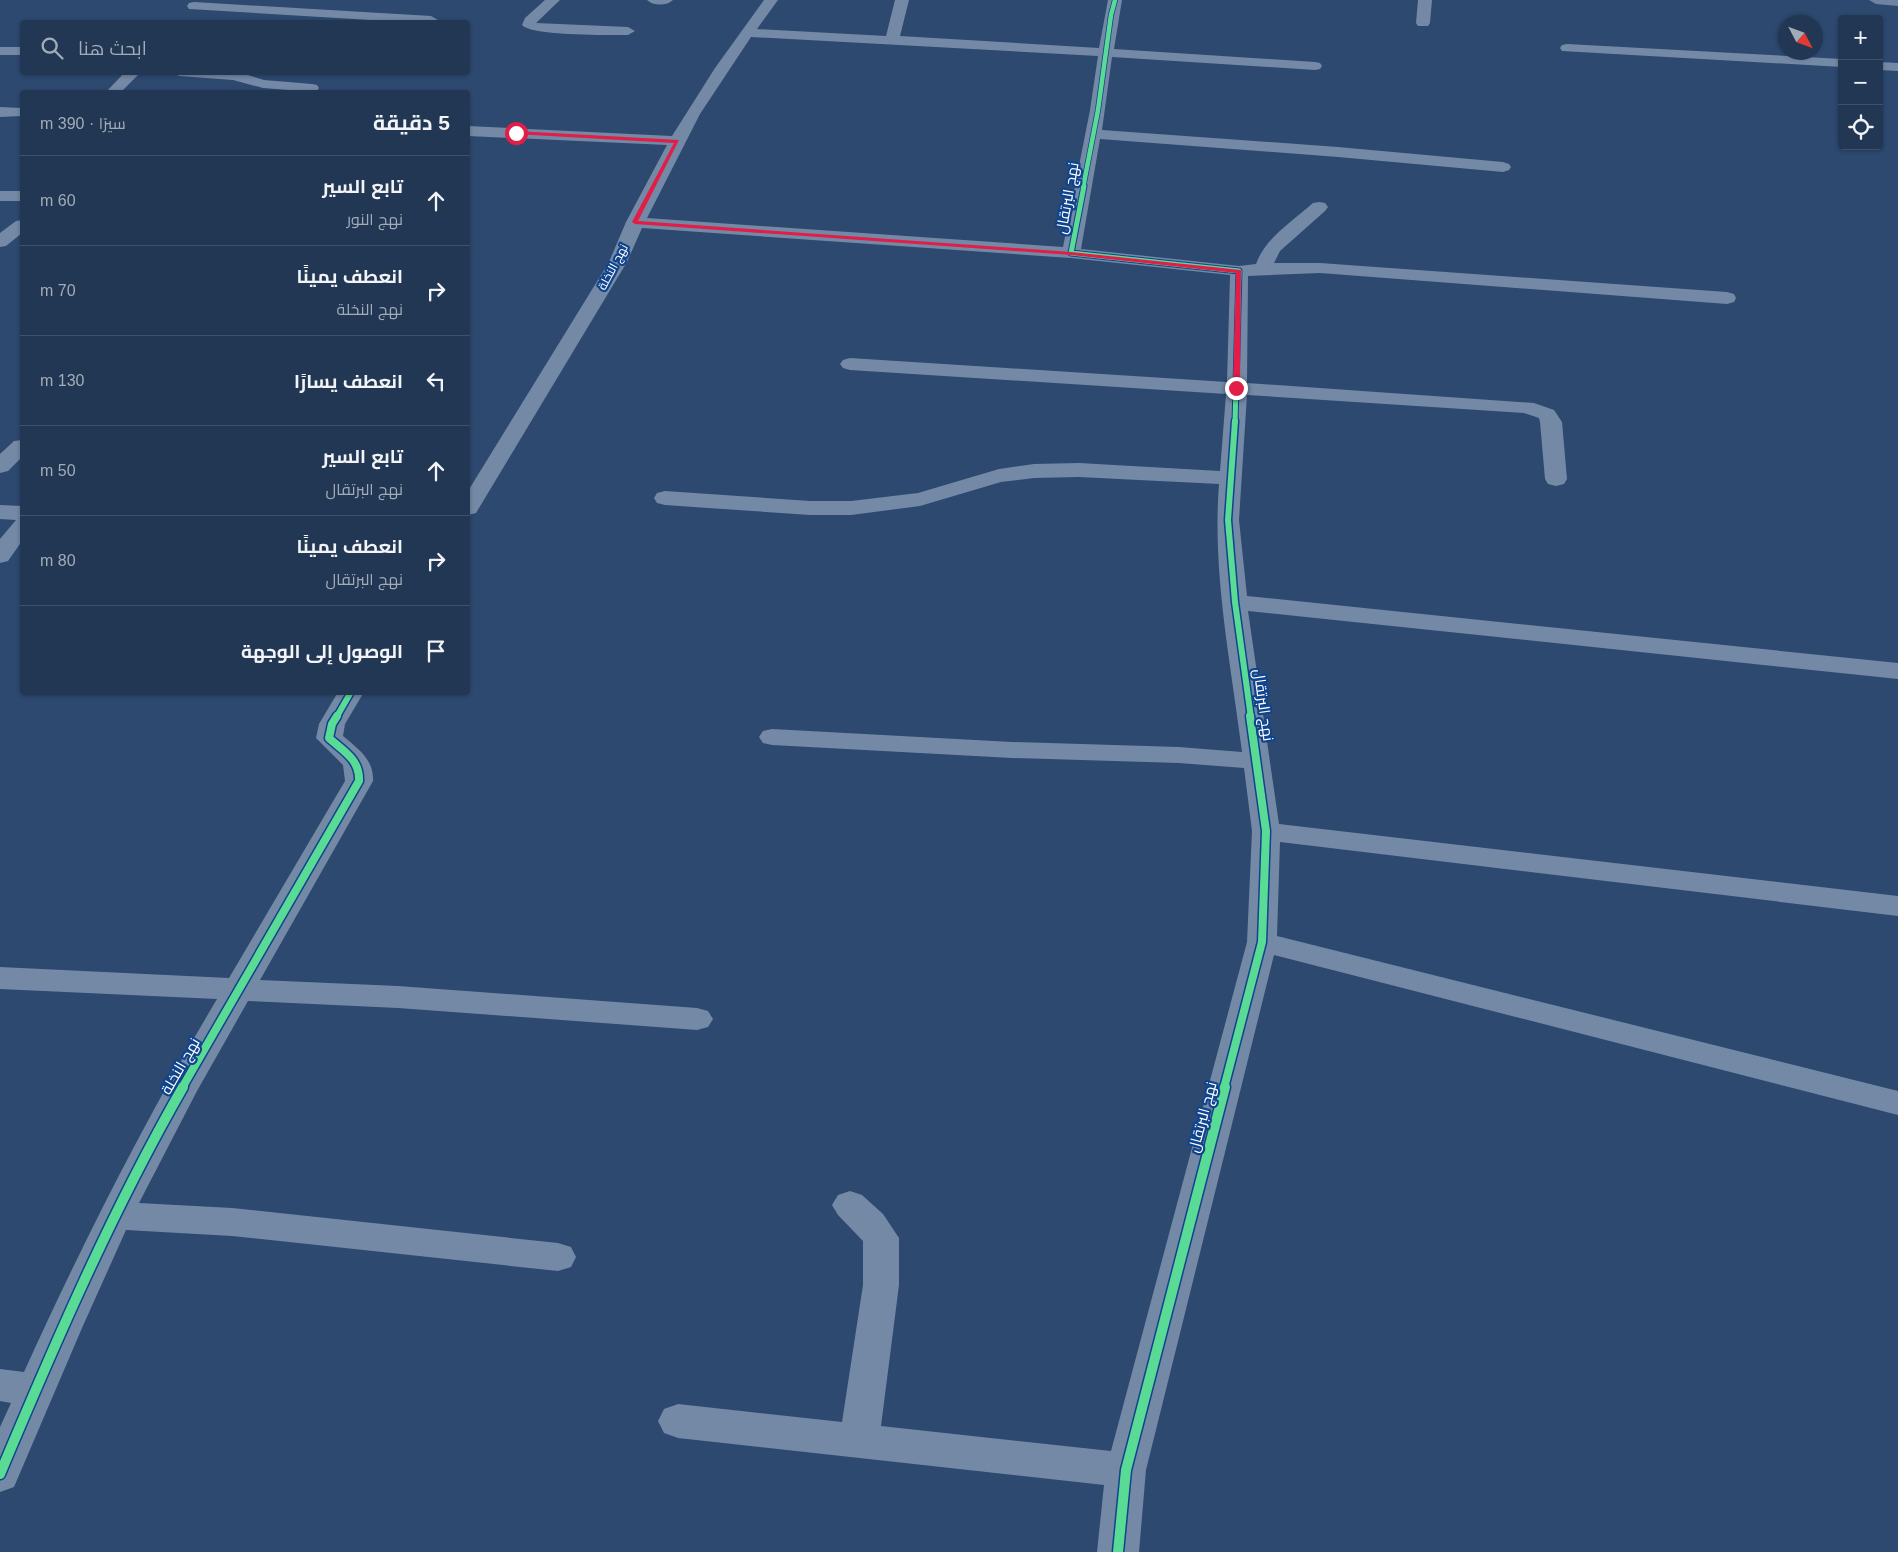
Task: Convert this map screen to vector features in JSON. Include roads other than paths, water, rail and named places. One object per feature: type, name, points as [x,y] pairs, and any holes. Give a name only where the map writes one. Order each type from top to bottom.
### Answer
[{"type":"main road","points":[[1876,0],[1898,2]]},
{"type":"street","points":[[553,0],[530,21],[529,25],[539,28],[628,31]]},
{"type":"street","points":[[654,0],[666,0]]},
{"type":"street","name":"نهج النخلة","points":[[470,505],[618,262],[635,222],[678,141],[721,69],[771,0]]},
{"type":"street","points":[[892,40],[902,0]]},
{"type":"street","name":"نهج البرتقال","points":[[1115,0],[1071,254],[1251,270],[1236,388],[1228,520],[1235,602],[1266,831],[1262,942],[1126,1470],[1118,1552]]},
{"type":"street","points":[[1423,23],[1425,0]]},
{"type":"street","points":[[184,17],[197,3],[431,20]]},
{"type":"street","points":[[747,33],[1106,51],[1315,66]]},
{"type":"street","points":[[1567,48],[1838,63]]},
{"type":"street","points":[[0,51],[20,51]]},
{"type":"street","points":[[1883,66],[1898,67]]},
{"type":"street","points":[[115,90],[131,75]]},
{"type":"street","points":[[220,75],[234,76],[263,84],[312,88]]},
{"type":"street","points":[[0,112],[20,112]]},
{"type":"street","points":[[470,131],[678,141]]},
{"type":"street","points":[[1093,134],[1338,152],[1503,167]]},
{"type":"street","points":[[0,196],[20,196]]},
{"type":"street","points":[[1251,270],[1319,207]]},
{"type":"street","points":[[635,222],[1071,254]]},
{"type":"street","points":[[0,242],[20,227]]},
{"type":"street","points":[[1251,270],[1320,268],[1727,298]]},
{"type":"street","points":[[850,364],[1527,407],[1547,414],[1551,422],[1556,479]]},
{"type":"street","points":[[0,466],[16,447]]},
{"type":"street","points":[[665,498],[810,508],[850,508],[920,499],[998,476],[1034,472],[1079,470],[1231,478]]},
{"type":"street","points":[[0,512],[20,513]]},
{"type":"street","points":[[0,556],[20,528]]},
{"type":"street","points":[[1235,602],[1898,671]]},
{"type":"street","name":"نهج النخلة","points":[[0,1474],[17,1388],[100,1246],[180,1091],[359,781],[361,772],[358,764],[329,738],[332,724],[349,695]]},
{"type":"street","points":[[772,737],[974,748],[1180,755],[1258,761]]},
{"type":"street","points":[[1266,831],[1898,906]]},
{"type":"street","points":[[1262,942],[1898,1103]]},
{"type":"street","points":[[0,978],[398,997],[697,1019]]},
{"type":"street","points":[[850,1205],[870,1224],[881,1238],[881,1285],[859,1440]]},
{"type":"street","points":[[116,1216],[232,1222],[558,1257]]},
{"type":"street","points":[[678,1421],[1126,1470]]}]
